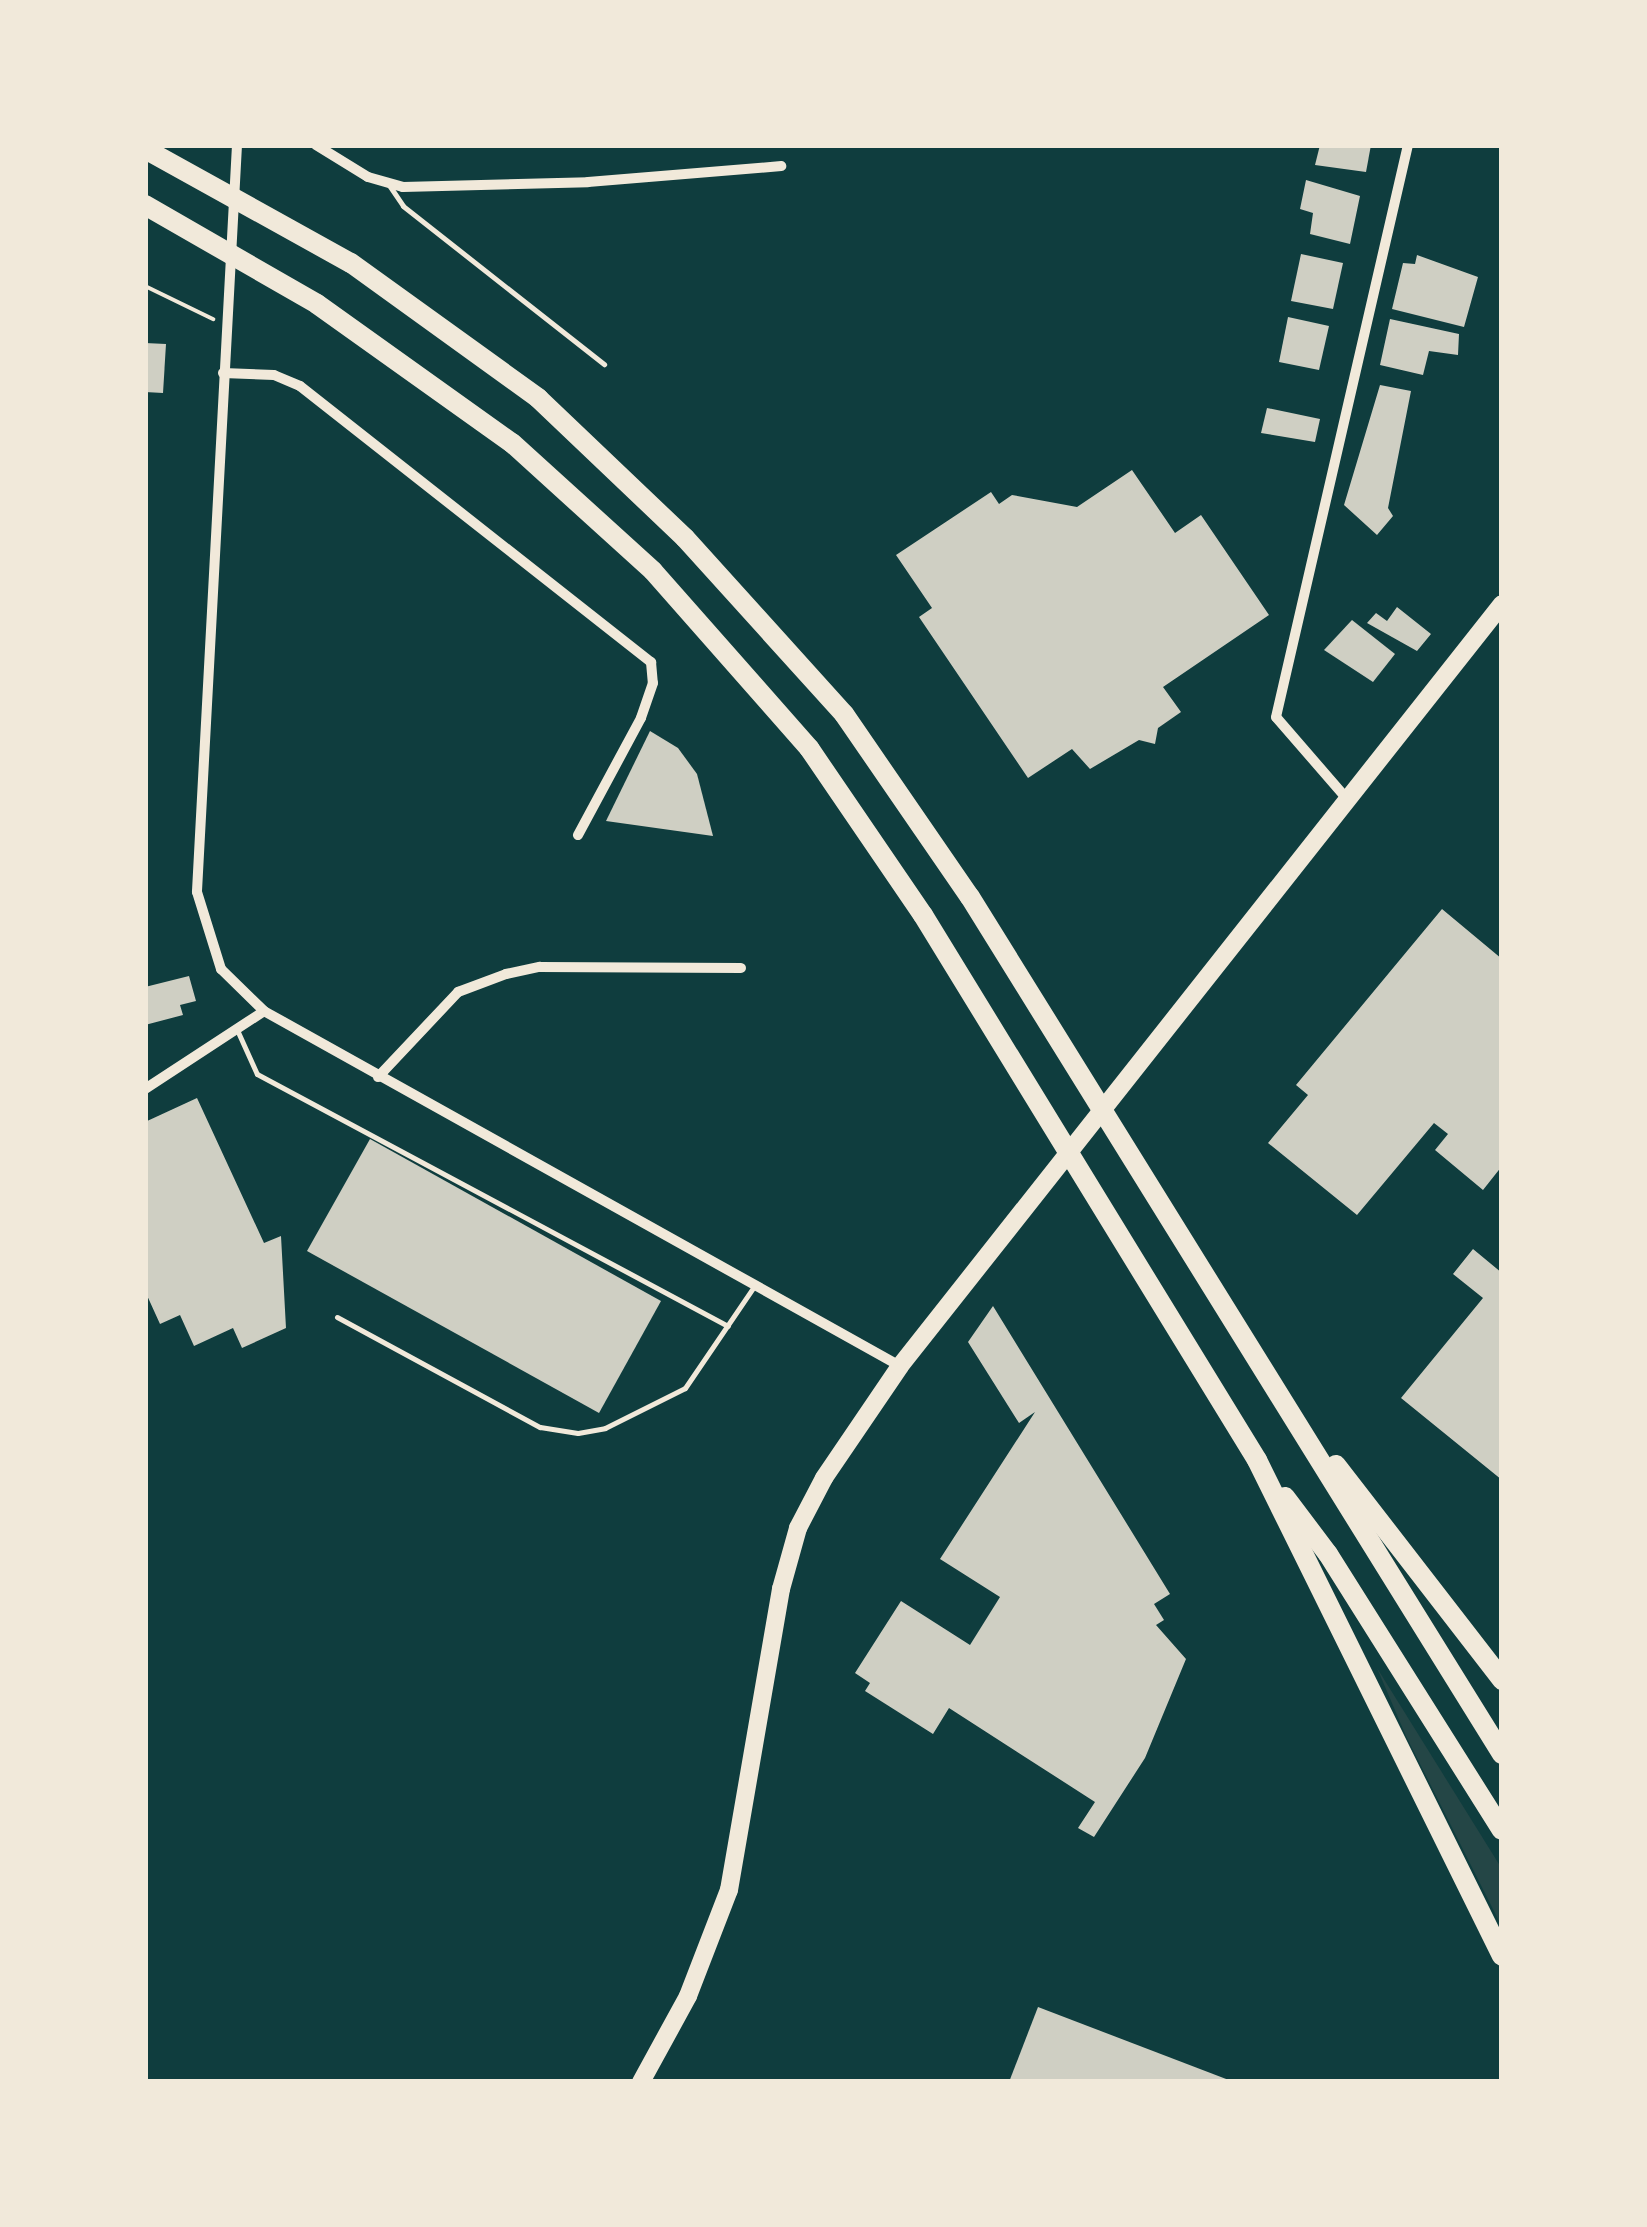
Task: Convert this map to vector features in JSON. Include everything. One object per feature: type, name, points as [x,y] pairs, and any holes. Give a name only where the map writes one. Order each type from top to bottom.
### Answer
[{"type":"highway","points":[[145,149],[351,263],[538,398],[685,538],[854,729],[970,896],[1295,1412],[1366,1538],[1502,1754]]},
{"type":"highway","points":[[145,204],[317,304],[512,444],[692,616],[809,748],[923,916],[1256,1460],[1502,1956]]},
{"type":"highway","points":[[1295,1412],[1502,1680]]},
{"type":"highway","points":[[1256,1460],[1328,1554],[1502,1830]]},
{"type":"main road","points":[[641,2082],[688,1996],[729,1890],[798,1528],[900,1366],[1502,604]]},
{"type":"street","points":[[237,145],[197,892],[220,968],[264,1011],[752,1288],[900,1366]]},
{"type":"street","points":[[316,145],[387,183],[464,188],[781,166]]},
{"type":"street","points":[[1347,799],[1276,717],[1408,145]]},
{"type":"street","points":[[223,373],[274,374],[300,386],[651,662],[653,682],[641,718],[578,836]]},
{"type":"street","points":[[378,1076],[458,992],[506,974],[540,967],[741,968]]},
{"type":"street","points":[[145,1089],[238,1032],[264,1011]]},
{"type":"lane","points":[[387,183],[404,206],[604,364]]},
{"type":"lane","points":[[238,1032],[256,1074],[728,1326]]},
{"type":"lane","points":[[337,1318],[540,1427],[578,1433],[673,1398],[752,1288]]},
{"type":"path","points":[[145,286],[226,322]]},
{"type":"shaded area","points":[[1377,1668],[1502,1869],[1502,1927],[1406,1736]]},
{"type":"building","points":[[1320,145],[1371,145],[1366,172],[1315,165]]},
{"type":"building","points":[[1306,180],[1360,196],[1350,244],[1310,234],[1313,213],[1300,209]]},
{"type":"building","points":[[1301,254],[1343,263],[1333,309],[1291,301]]},
{"type":"building","points":[[1417,255],[1478,277],[1464,327],[1392,309],[1403,263],[1415,264]]},
{"type":"building","points":[[1288,317],[1329,326],[1319,370],[1279,362]]},
{"type":"building","points":[[1390,319],[1459,334],[1458,355],[1429,351],[1423,375],[1380,365]]},
{"type":"building","points":[[145,343],[166,344],[163,393],[145,392]]},
{"type":"building","points":[[1380,385],[1411,391],[1388,508],[1393,516],[1377,535],[1344,505]]},
{"type":"building","points":[[1267,408],[1320,419],[1315,442],[1261,433]]},
{"type":"building","points":[[1132,470],[1175,533],[1201,515],[1269,615],[1163,687],[1181,712],[1158,728],[1155,744],[1139,740],[1090,769],[1072,749],[1028,778],[919,617],[932,608],[896,555],[991,492],[999,504],[1012,495],[1077,507]]},
{"type":"building","points":[[1397,607],[1431,634],[1417,651],[1367,623],[1376,613],[1387,621]]},
{"type":"building","points":[[1352,620],[1395,654],[1373,682],[1324,650]]},
{"type":"building","points":[[650,731],[678,748],[697,774],[713,836],[606,821]]},
{"type":"building","points":[[1442,909],[1502,959],[1502,1166],[1483,1190],[1435,1150],[1448,1134],[1434,1123],[1357,1215],[1268,1143],[1308,1095],[1296,1085]]},
{"type":"building","points":[[189,976],[196,1001],[180,1005],[183,1015],[145,1025],[145,987]]},
{"type":"building","points":[[197,1098],[264,1243],[281,1236],[286,1328],[242,1348],[233,1328],[194,1346],[180,1315],[160,1324],[145,1291],[145,1122]]},
{"type":"building","points":[[370,1139],[661,1301],[599,1413],[307,1251]]},
{"type":"building","points":[[1473,1249],[1502,1273],[1502,1480],[1401,1398],[1483,1298],[1453,1274]]},
{"type":"building","points":[[993,1306],[1170,1594],[1154,1604],[1164,1620],[1156,1625],[1186,1659],[1145,1758],[1094,1837],[1078,1828],[1095,1802],[949,1708],[933,1734],[865,1691],[870,1683],[855,1673],[901,1601],[970,1645],[1000,1597],[940,1559],[1035,1412],[1019,1423],[968,1342]]},
{"type":"building","points":[[1038,2007],[1234,2082],[1009,2082]]}]
